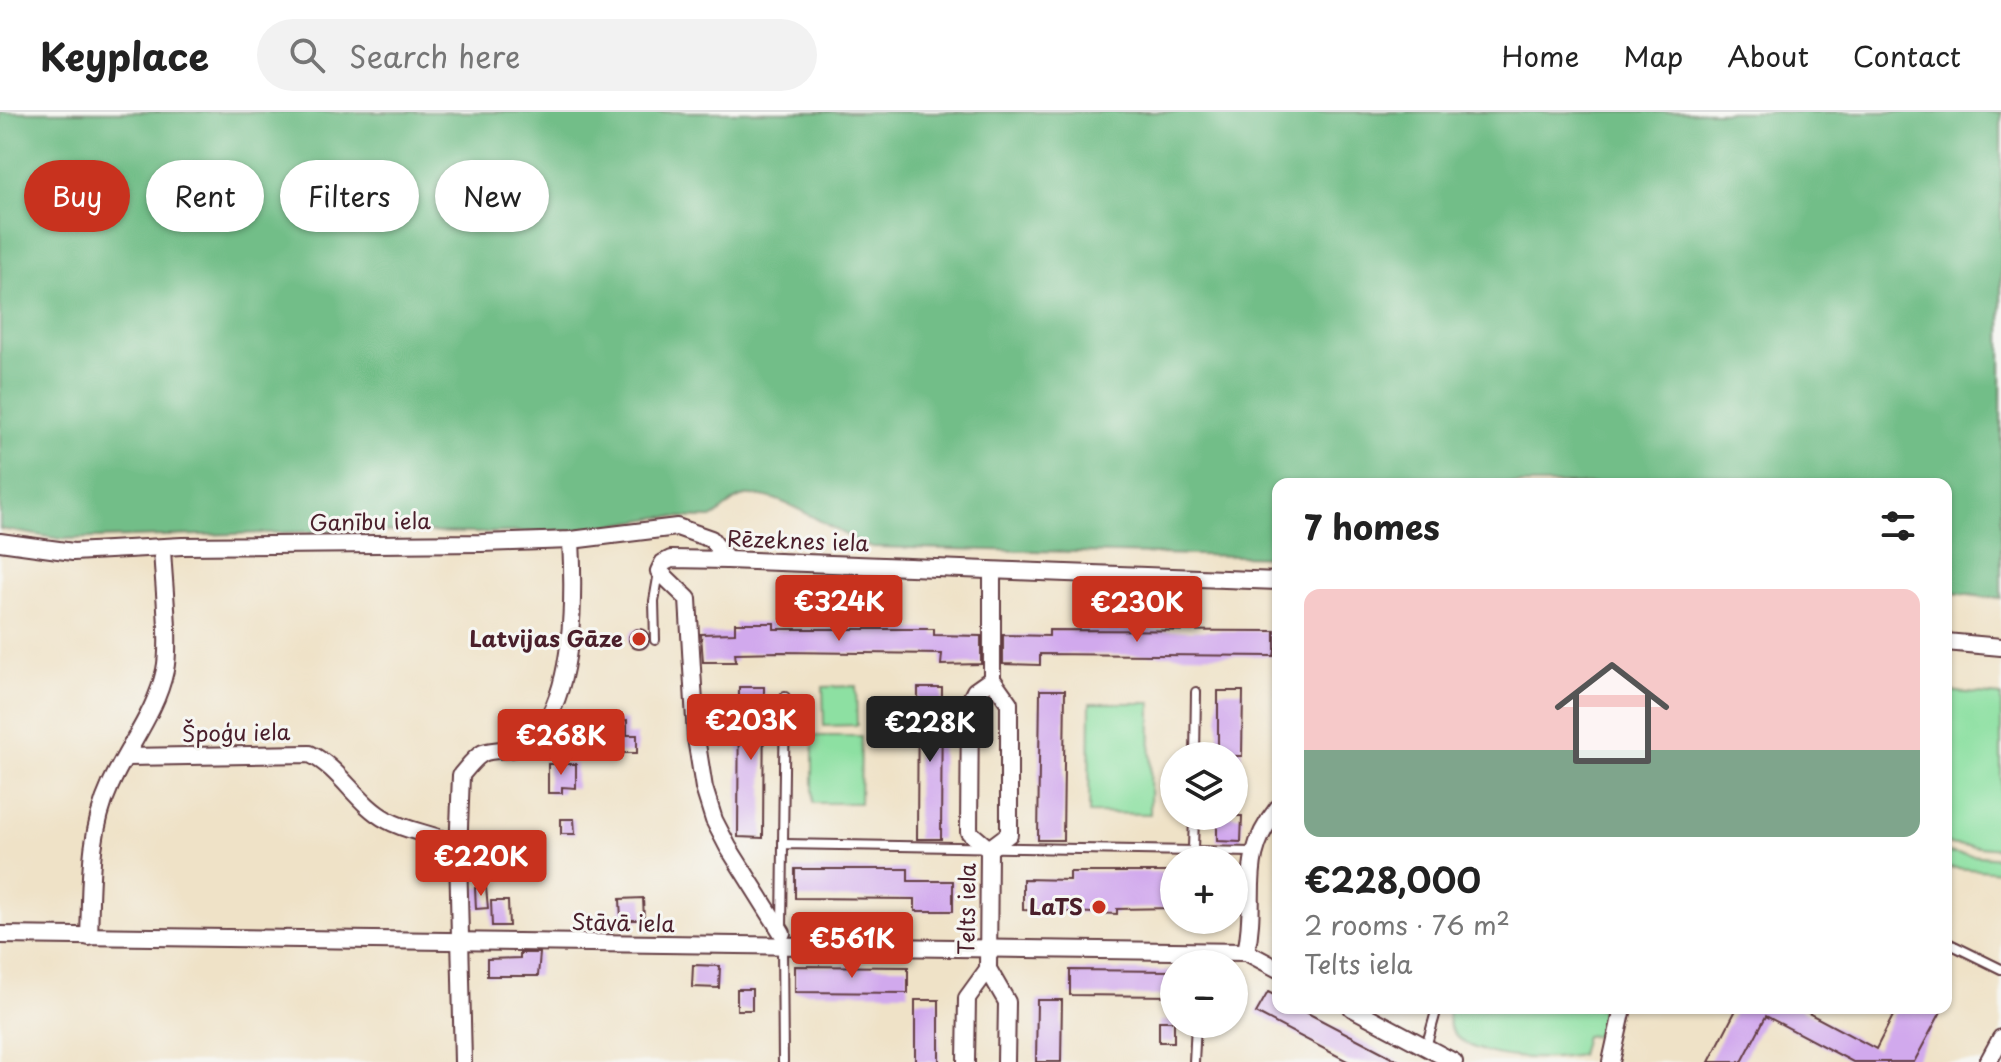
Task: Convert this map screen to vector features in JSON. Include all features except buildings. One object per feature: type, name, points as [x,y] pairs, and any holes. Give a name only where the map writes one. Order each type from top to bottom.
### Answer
[{"type":"street","name":"Ganību iela","points":[[0,542],[73,552],[571,540],[677,527],[711,539],[727,560]]},
{"type":"street","points":[[463,1062],[459,847],[461,775],[482,754],[522,746],[545,727],[560,685],[574,607],[571,540]]},
{"type":"street","points":[[89,937],[93,850],[110,785],[150,713],[166,668],[162,548]]},
{"type":"street","name":"Rēzeknes iela","points":[[659,571],[663,563],[671,559],[1272,581]]},
{"type":"street","points":[[659,571],[688,599],[696,738],[714,820],[782,940]]},
{"type":"street","name":"Telts iela","points":[[989,849],[1009,834],[1009,703],[992,679],[992,571]]},
{"type":"street","points":[[1952,643],[2001,647]]},
{"type":"street","name":"Telts iela","points":[[989,849],[969,832],[970,701],[975,691],[992,679]]},
{"type":"street","name":"Špoģu iela","points":[[127,757],[310,754],[326,762],[387,821],[443,837],[459,847]]},
{"type":"street","points":[[1246,950],[1253,852],[1258,836],[1272,816]]},
{"type":"street","name":"Telts iela","points":[[989,849],[988,969],[1007,1002],[1006,1062]]},
{"type":"street","name":"Stāvā iela","points":[[0,935],[460,943],[782,940],[1160,957]]},
{"type":"street","points":[[1248,953],[1272,966]]},
{"type":"street","name":"Telts iela","points":[[966,1062],[967,998],[988,969]]},
{"type":"street","points":[[1363,1014],[1454,1062]]},
{"type":"street","points":[[1611,1062],[1622,1014]]},
{"type":"street","points":[[1988,1062],[2001,1038]]},
{"type":"lane","points":[[655,640],[654,601],[659,571]]},
{"type":"lane","points":[[1195,742],[1196,692]]},
{"type":"lane","points":[[783,1062],[785,697]]},
{"type":"lane","points":[[783,844],[1160,849]]},
{"type":"lane","points":[[1248,852],[1253,852]]},
{"type":"lane","points":[[1952,945],[2001,969]]},
{"type":"lane","points":[[1426,1047],[1435,1014]]},
{"type":"lane","points":[[1194,1062],[1195,1038]]},
{"type":"green space","points":[[0,112],[2001,112],[2001,599],[1952,593],[1952,478],[1272,478],[1272,557],[872,547],[788,504],[755,495],[736,499],[711,518],[660,517],[577,531],[334,531],[61,539],[0,529]]},
{"type":"green space","points":[[856,686],[857,725],[824,726],[823,687]]},
{"type":"green space","points":[[1952,692],[2001,696],[2001,849],[1952,845]]},
{"type":"green space","points":[[1090,703],[1151,703],[1150,814],[1089,813]]},
{"type":"green space","points":[[813,736],[861,736],[860,803],[813,803]]},
{"type":"green space","points":[[1952,854],[2001,858],[2001,872],[1952,868]]},
{"type":"green space","points":[[1449,1014],[1602,1014],[1597,1035],[1585,1036],[1580,1055],[1564,1057],[1497,1054],[1460,1039],[1450,1026]]},
{"type":"place","name":"Latvijas Gāze","points":[[639,639]]},
{"type":"place","name":"LaTS","points":[[1099,907]]}]
